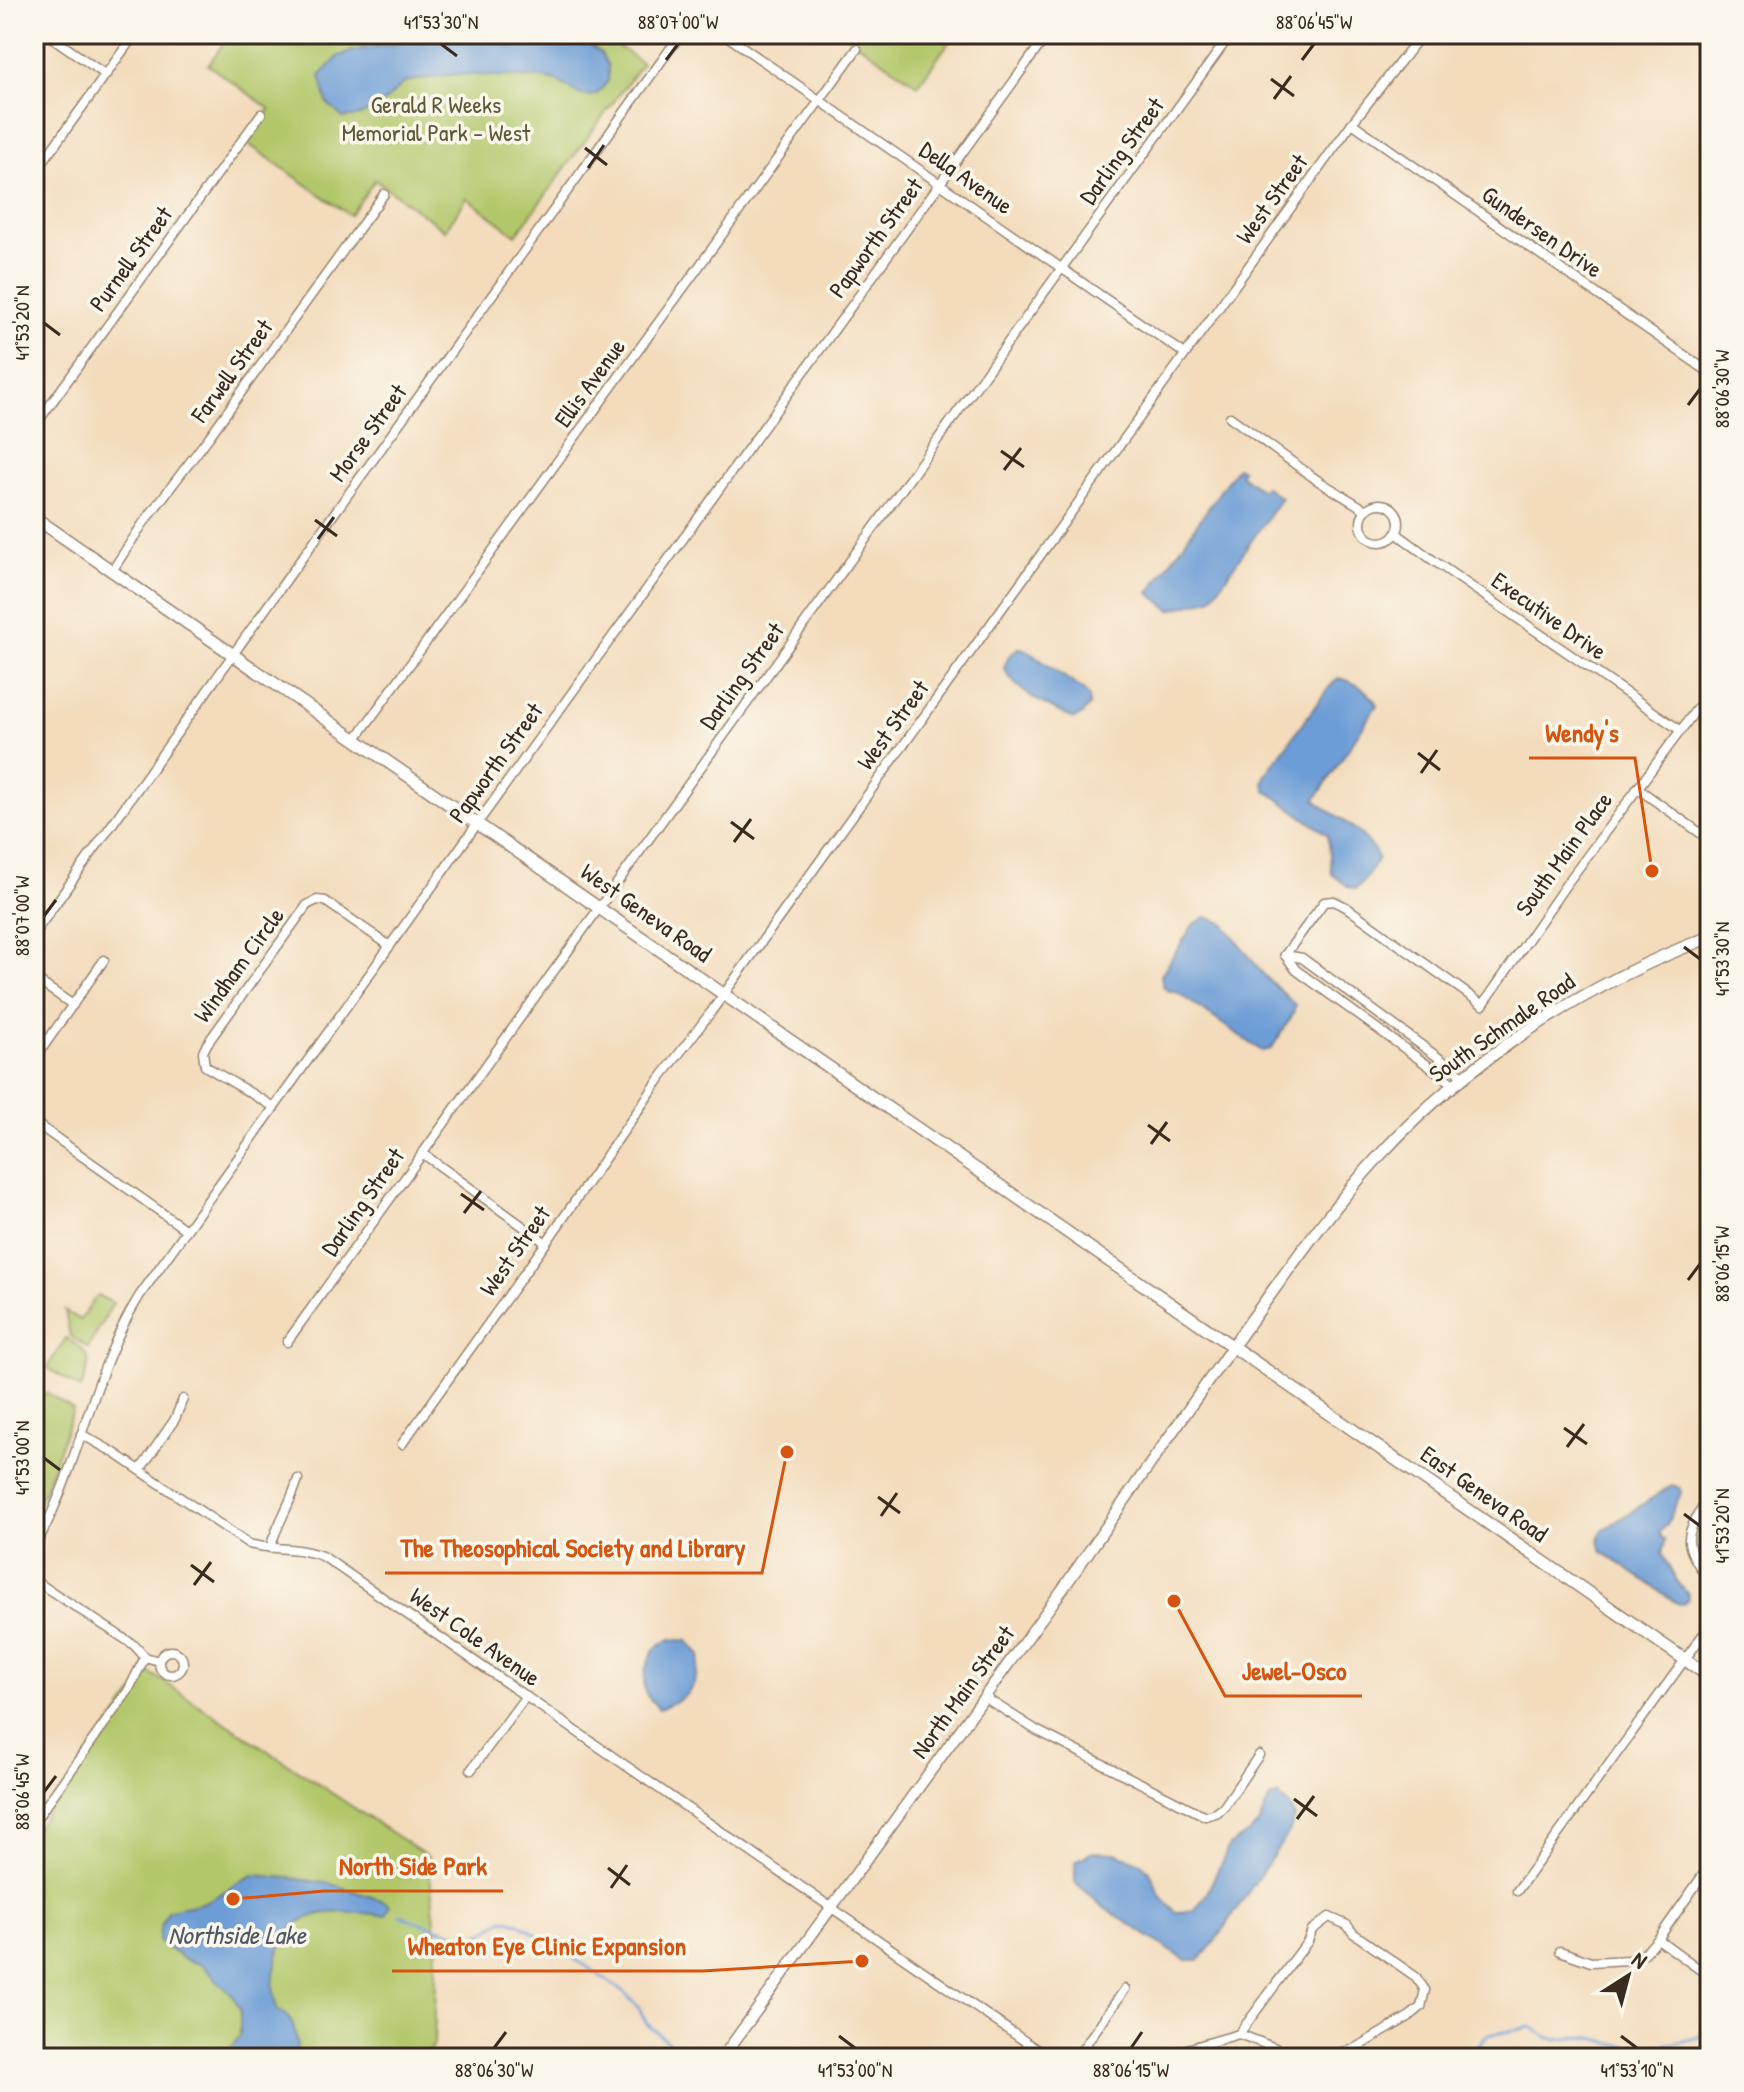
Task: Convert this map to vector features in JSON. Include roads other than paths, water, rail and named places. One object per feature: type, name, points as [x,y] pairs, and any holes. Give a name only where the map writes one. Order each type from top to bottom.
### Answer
[{"type":"main road","name":"West Geneva Road","points":[[34,517],[1232,1347]]},
{"type":"main road","name":"South Schmale Road","points":[[1232,1347],[1368,1168],[1455,1085],[1542,1022],[1593,991],[1710,937]]},
{"type":"main road","name":"East Geneva Road","points":[[1232,1347],[1710,1677]]},
{"type":"street","points":[[47,34],[106,75]]},
{"type":"street","points":[[34,174],[135,34]]},
{"type":"street","name":"Morse Street","points":[[34,934],[681,34]]},
{"type":"street","name":"Della Avenue","points":[[724,34],[1185,354]]},
{"type":"street","name":"Papworth Street","points":[[34,1548],[53,1512],[107,1359],[129,1313],[477,824],[1048,34]]},
{"type":"street","name":"Darling Street","points":[[287,1342],[1231,34]]},
{"type":"street","name":"West Street","points":[[402,1444],[659,1080],[1352,123],[1422,34]]},
{"type":"street","name":"Ellis Avenue","points":[[355,740],[857,49]]},
{"type":"street","name":"Purnell Street","points":[[34,427],[261,114]]},
{"type":"street","name":"Gundersen Drive","points":[[1352,123],[1710,373]]},
{"type":"street","name":"Farwell Street","points":[[112,571],[142,525],[384,194]]},
{"type":"street","name":"Executive Drive","points":[[1230,417],[1317,480],[1366,510],[1383,504],[1394,509],[1399,521],[1396,533],[1419,551],[1680,730]]},
{"type":"street","points":[[1366,510],[1362,528],[1369,538],[1381,542],[1396,533]]},
{"type":"street","name":"South Main Place","points":[[1285,955],[1324,902],[1334,901],[1483,1005],[1565,886],[1710,691]]},
{"type":"street","points":[[1637,788],[1710,840]]},
{"type":"street","name":"Windham Circle","points":[[274,1107],[205,1066],[203,1052],[259,971],[307,905],[317,900],[325,901],[390,946]]},
{"type":"street","points":[[1285,955],[1302,958],[1465,1077]]},
{"type":"street","points":[[1285,955],[1296,970],[1455,1085]]},
{"type":"street","points":[[34,1060],[104,960]]},
{"type":"street","points":[[34,978],[73,1005]]},
{"type":"street","points":[[34,1122],[186,1230]]},
{"type":"street","points":[[422,1153],[546,1243]]},
{"type":"street","name":"North Main Street","points":[[722,2058],[984,1697],[1232,1347]]},
{"type":"street","points":[[140,1470],[175,1419],[183,1399]]},
{"type":"street","name":"West Cole Avenue","points":[[81,1434],[113,1452],[249,1544],[306,1550],[324,1557],[1049,2058]]},
{"type":"street","points":[[270,1548],[298,1479]]},
{"type":"street","points":[[1710,1496],[1692,1525],[1689,1549],[1710,1581]]},
{"type":"street","points":[[34,1580],[134,1645],[145,1657],[159,1661]]},
{"type":"street","points":[[1517,1891],[1710,1629]]},
{"type":"street","points":[[34,1822],[128,1691],[145,1657]]},
{"type":"street","points":[[471,1770],[526,1696]]},
{"type":"street","points":[[984,1697],[1036,1730],[1205,1816],[1223,1808],[1259,1755]]},
{"type":"street","points":[[1560,1951],[1591,1962],[1629,1960],[1645,1953],[1710,1865]]},
{"type":"street","points":[[1239,2034],[1308,1941],[1312,1930],[1329,1917],[1347,1925],[1353,1933],[1416,1977],[1425,1990],[1421,2007],[1410,2016],[1352,2050],[1312,2058]]},
{"type":"street","points":[[1658,1939],[1710,1977]]},
{"type":"street","points":[[1076,2058],[1125,1989]]},
{"type":"street","points":[[1156,2058],[1239,2034],[1301,2058]]},
{"type":"water","points":[[434,34],[493,34],[499,42],[509,47],[560,35],[577,36],[601,53],[608,66],[608,81],[597,94],[590,96],[581,95],[557,81],[542,78],[455,74],[405,82],[378,108],[358,116],[343,118],[327,103],[320,76],[339,56],[356,50],[431,39]]},
{"type":"water","points":[[1237,467],[1243,470],[1240,474],[1261,490],[1265,486],[1281,498],[1211,599],[1171,610],[1149,593]]},
{"type":"water","points":[[1018,648],[1025,649],[1084,691],[1089,697],[1089,706],[1082,714],[1074,719],[1034,699],[1017,685],[1004,668],[1009,656]]},
{"type":"water","points":[[1338,678],[1360,687],[1377,705],[1315,800],[1367,840],[1378,858],[1356,889],[1332,874],[1328,835],[1266,790],[1263,782]]},
{"type":"water","points":[[1206,917],[1223,923],[1264,975],[1295,1005],[1293,1014],[1271,1049],[1262,1051],[1175,991],[1168,991],[1163,986],[1161,975],[1193,925]]},
{"type":"water","points":[[1672,1485],[1680,1488],[1681,1493],[1660,1532],[1665,1540],[1662,1554],[1677,1582],[1688,1594],[1688,1600],[1683,1604],[1677,1603],[1603,1552],[1600,1542],[1602,1531]]},
{"type":"water","points":[[670,1639],[688,1641],[700,1655],[690,1690],[679,1700],[659,1709],[644,1689],[645,1670],[654,1649]]},
{"type":"water","points":[[1278,1796],[1295,1817],[1289,1832],[1199,1960],[1185,1960],[1103,1907],[1075,1882],[1075,1861],[1093,1852],[1115,1853],[1139,1862],[1151,1873],[1161,1897],[1176,1912],[1194,1911],[1207,1893],[1229,1846],[1259,1823],[1270,1798]]},
{"type":"water","name":"Northside Lake","points":[[254,1875],[331,1884],[384,1901],[390,1906],[386,1915],[344,1912],[316,1915],[292,1928],[284,1939],[275,1969],[274,1991],[278,2011],[289,2019],[295,2030],[296,2058],[223,2058],[240,2036],[240,2009],[234,1997],[202,1965],[184,1959],[159,1942],[160,1927],[168,1911],[207,1901]]},
{"type":"waterway","points":[[400,1915],[474,1939],[504,1919],[519,1923],[622,1990],[639,2008],[646,2023],[687,2058]]},
{"type":"waterway","points":[[1467,2058],[1488,2035],[1532,2027],[1557,2040],[1582,2037],[1636,2047],[1685,2041],[1710,2033]]},
{"type":"place","name":"Wendy's","points":[[1652,871]]},
{"type":"place","name":"The Theosophical Society and Library","points":[[787,1452]]},
{"type":"place","name":"Jewel-Osco","points":[[1174,1601]]},
{"type":"place","name":"North Side Park","points":[[233,1899]]},
{"type":"place","name":"Wheaton Eye Clinic Expansion","points":[[862,1961]]},
{"type":"park label","name":"Gerald R Weeks Memorial Park - West","points":[[436,119]]}]
